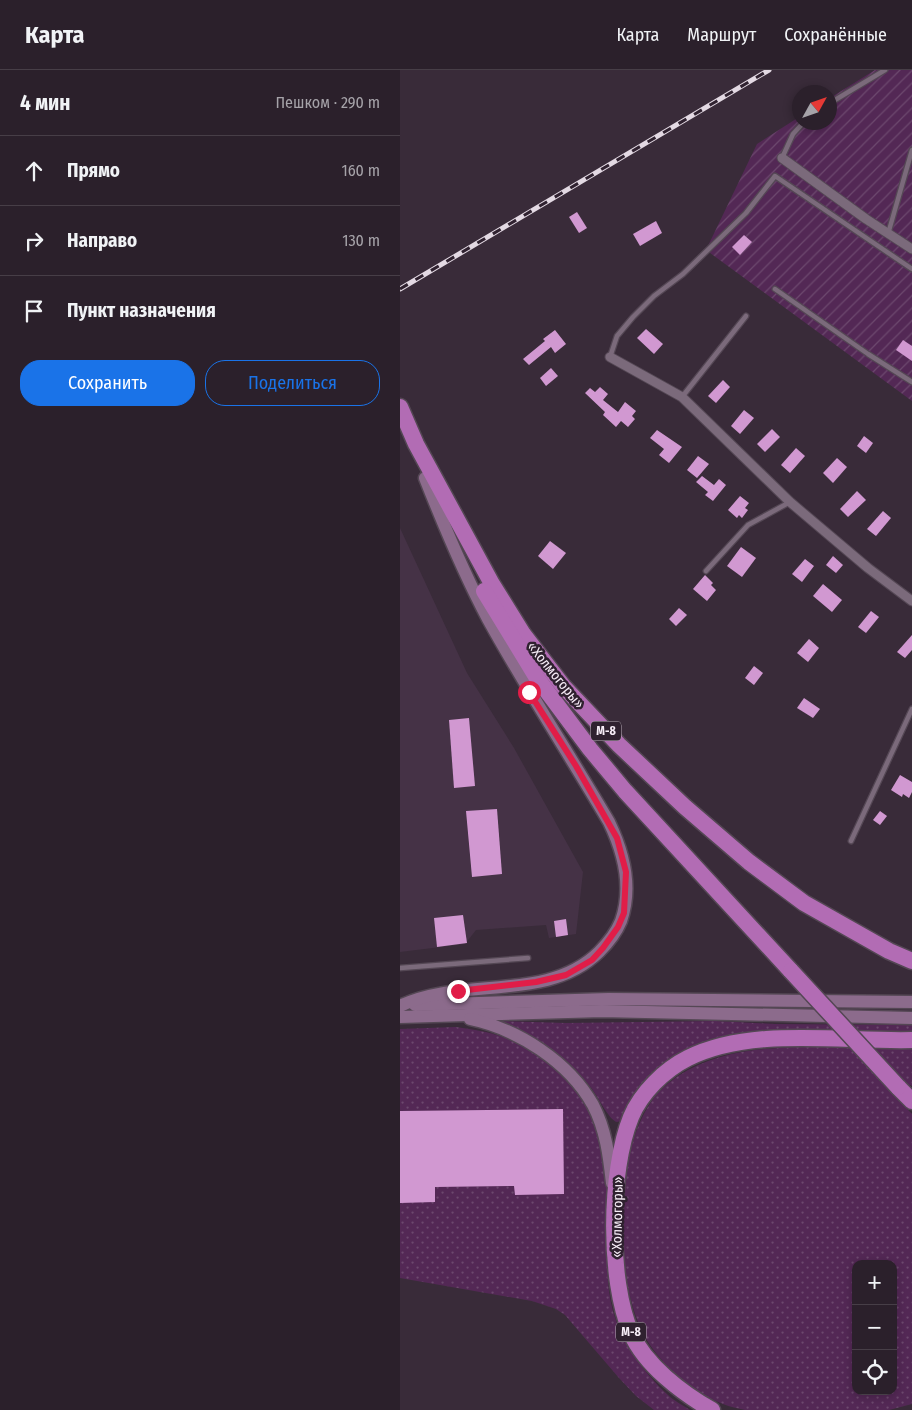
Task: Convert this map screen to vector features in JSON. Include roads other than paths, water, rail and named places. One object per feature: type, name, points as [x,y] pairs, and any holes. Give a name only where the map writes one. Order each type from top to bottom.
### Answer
[{"type":"highway","name":"«Холмогоры»","points":[[400,407],[430,469],[492,584],[523,634],[569,693],[619,745],[678,801],[749,862],[804,903],[889,951],[912,961]]},
{"type":"highway","name":"«Холмогоры»","points":[[400,416],[425,478],[456,540],[489,600],[537,678],[561,712],[625,791],[912,1101]]},
{"type":"highway","name":"«Холмогоры»","points":[[712,1410],[692,1399],[652,1364],[632,1334],[621,1305],[617,1277],[616,1181],[622,1145],[631,1116],[642,1097],[670,1070],[687,1058],[728,1044],[782,1038],[912,1040]]},
{"type":"main road","name":"М-8","points":[[400,1006],[416,998],[543,981],[566,975],[592,960],[612,938],[624,913],[625,900],[626,872],[617,838],[529,692],[488,618],[451,545],[425,478]]},
{"type":"main road","name":"М-8","points":[[400,1006],[609,999],[912,1002]]},
{"type":"main road","name":"М-8","points":[[400,1017],[602,1011],[912,1018]]},
{"type":"main road","name":"М-8","points":[[450,1015],[482,1022],[523,1040],[552,1058],[576,1082],[592,1105],[604,1134],[609,1152],[615,1220]]},
{"type":"street","points":[[782,158],[912,249]]},
{"type":"street","points":[[610,357],[682,397],[790,502],[868,568],[912,601]]},
{"type":"lane","points":[[837,99],[885,70]]},
{"type":"lane","points":[[782,158],[797,130]]},
{"type":"lane","points":[[888,234],[912,150]]},
{"type":"lane","points":[[610,357],[617,336],[633,316],[654,296],[683,274],[746,213],[775,176],[912,269]]},
{"type":"lane","points":[[774,289],[912,382]]},
{"type":"lane","points":[[682,397],[746,316]]},
{"type":"lane","points":[[706,571],[748,525],[790,502]]},
{"type":"lane","points":[[851,841],[912,709]]},
{"type":"lane","points":[[400,968],[528,958]]},
{"type":"railway","points":[[400,289],[769,70]]}]
